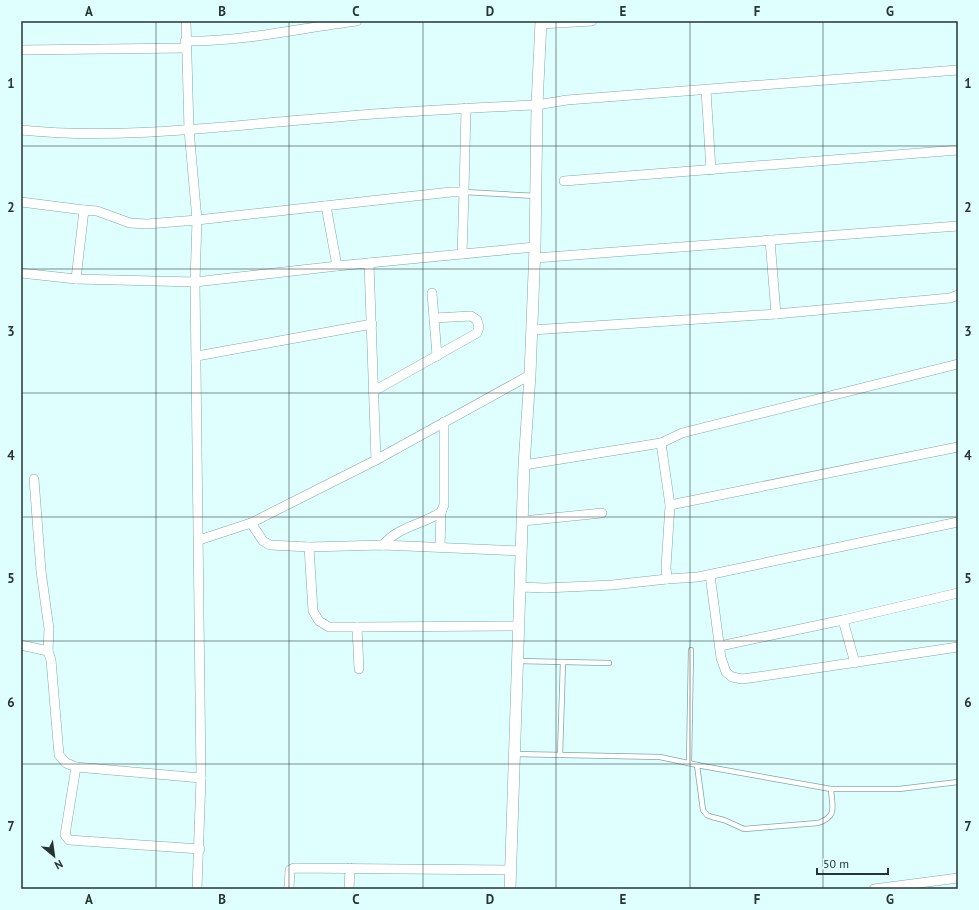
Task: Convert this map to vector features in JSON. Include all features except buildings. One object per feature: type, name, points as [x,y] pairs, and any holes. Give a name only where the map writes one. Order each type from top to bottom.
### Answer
[{"type":"street","points":[[186,21],[189,130],[197,220],[195,282],[201,778],[200,849],[197,889]]},
{"type":"street","points":[[21,50],[186,44],[197,41],[250,37],[357,21]]},
{"type":"street","points":[[510,889],[524,465],[530,375],[535,252],[537,105],[541,22],[592,21]]},
{"type":"street","points":[[21,130],[58,134],[157,133],[353,115],[537,105],[567,100],[958,70]]},
{"type":"street","points":[[706,90],[711,170]]},
{"type":"street","points":[[462,254],[466,108]]},
{"type":"street","points":[[564,181],[958,150]]},
{"type":"street","points":[[21,202],[97,211],[130,223],[147,224],[197,220],[451,192],[464,192]]},
{"type":"street","points":[[326,206],[337,266]]},
{"type":"street","points":[[76,279],[84,210]]},
{"type":"street","points":[[21,273],[76,279],[195,282],[462,254],[535,252],[770,240],[958,226]]},
{"type":"street","points":[[770,240],[776,314]]},
{"type":"street","points":[[369,263],[376,460]]},
{"type":"street","points":[[432,293],[437,356]]},
{"type":"street","points":[[532,330],[776,314],[950,298],[958,295]]},
{"type":"street","points":[[374,391],[477,333],[479,327],[477,320],[471,316],[434,318]]},
{"type":"street","points":[[197,356],[372,324]]},
{"type":"street","points":[[524,465],[661,443],[682,433],[958,364]]},
{"type":"street","points":[[199,540],[251,523],[376,460],[530,375]]},
{"type":"street","points":[[440,547],[441,512],[444,505],[444,422]]},
{"type":"street","points":[[661,443],[670,505],[666,567],[667,579]]},
{"type":"street","points":[[670,505],[958,447]]},
{"type":"street","points":[[34,479],[49,629],[48,651],[59,755],[66,762],[76,767],[201,778]]},
{"type":"street","points":[[383,545],[400,530],[441,512]]},
{"type":"street","points":[[522,521],[602,513]]},
{"type":"street","points":[[520,587],[544,588],[612,585],[698,577],[958,522]]},
{"type":"street","points":[[251,523],[263,541],[270,545],[310,547],[383,545],[522,551]]},
{"type":"street","points":[[310,547],[313,611],[319,621],[329,627],[519,626]]},
{"type":"street","points":[[710,575],[723,665],[726,672],[732,677],[742,679],[958,647]]},
{"type":"street","points":[[720,646],[843,620],[958,593]]},
{"type":"street","points":[[843,620],[855,663]]},
{"type":"street","points":[[357,627],[359,669]]},
{"type":"street","points":[[21,645],[48,651]]},
{"type":"street","points":[[76,767],[65,835],[69,840],[200,849]]},
{"type":"street","points":[[289,889],[291,868],[511,870]]},
{"type":"street","points":[[350,868],[350,889]]},
{"type":"street","points":[[874,889],[913,886],[958,878]]},
{"type":"lane","points":[[464,192],[536,196]]},
{"type":"lane","points":[[689,763],[690,650]]},
{"type":"lane","points":[[518,661],[608,664]]},
{"type":"lane","points":[[560,755],[564,662]]},
{"type":"lane","points":[[515,754],[660,757],[831,789],[899,789],[958,782]]},
{"type":"lane","points":[[697,764],[703,810],[707,815],[724,820],[744,829],[818,823],[827,820],[830,817],[832,809],[831,789]]}]
